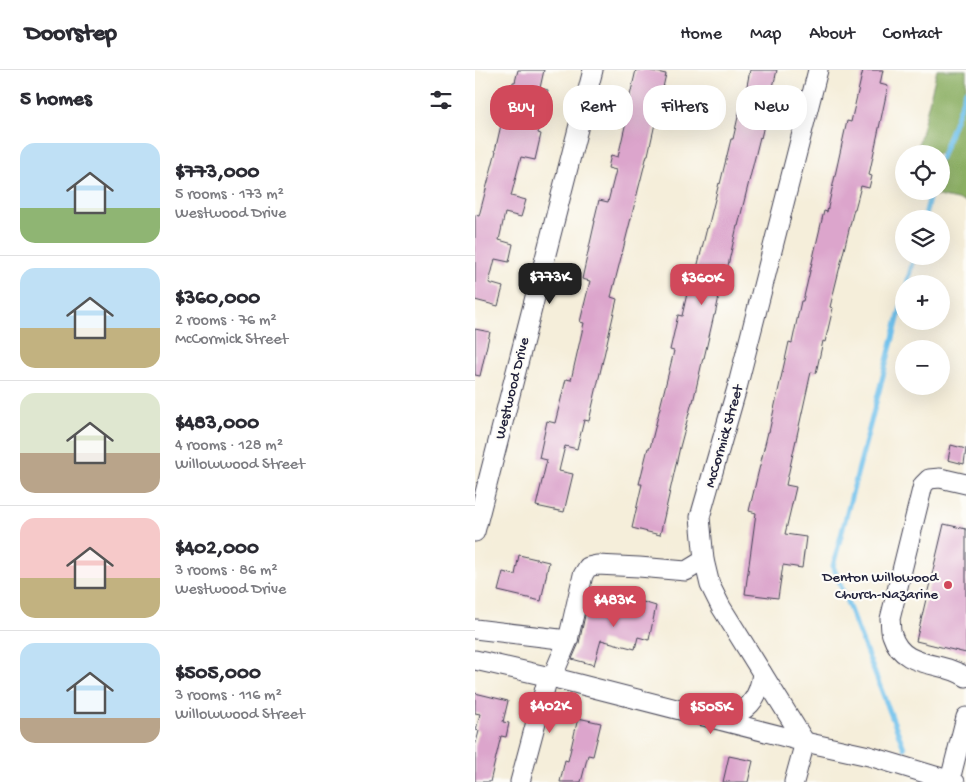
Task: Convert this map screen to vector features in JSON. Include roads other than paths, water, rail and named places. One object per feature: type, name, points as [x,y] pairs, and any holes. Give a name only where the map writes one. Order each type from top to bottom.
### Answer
[{"type":"street","name":"Westwood Drive","points":[[475,532],[593,70]]},
{"type":"street","name":"McCormick Street","points":[[805,742],[721,607],[710,585],[704,560],[700,517],[737,388],[818,70]]},
{"type":"street","points":[[966,484],[940,478],[929,479],[923,486],[890,620],[891,634],[905,655],[914,660],[955,670],[966,677]]},
{"type":"street","points":[[520,782],[554,673],[568,640],[583,575],[588,567],[597,565],[630,566],[686,571],[704,560]]},
{"type":"street","points":[[475,629],[568,640]]},
{"type":"street","points":[[475,660],[805,742],[869,756],[953,781],[966,717]]},
{"type":"street","points":[[721,720],[741,713],[749,706],[759,691],[762,673]]},
{"type":"street","points":[[794,782],[805,742]]},
{"type":"waterway","points":[[946,145],[966,90]]},
{"type":"waterway","points":[[926,210],[929,200]]},
{"type":"waterway","points":[[909,275],[912,265]]},
{"type":"waterway","points":[[895,330],[833,566],[904,748]]},
{"type":"place","name":"Denton Willowood Church-Nazarine","points":[[948,585]]}]
